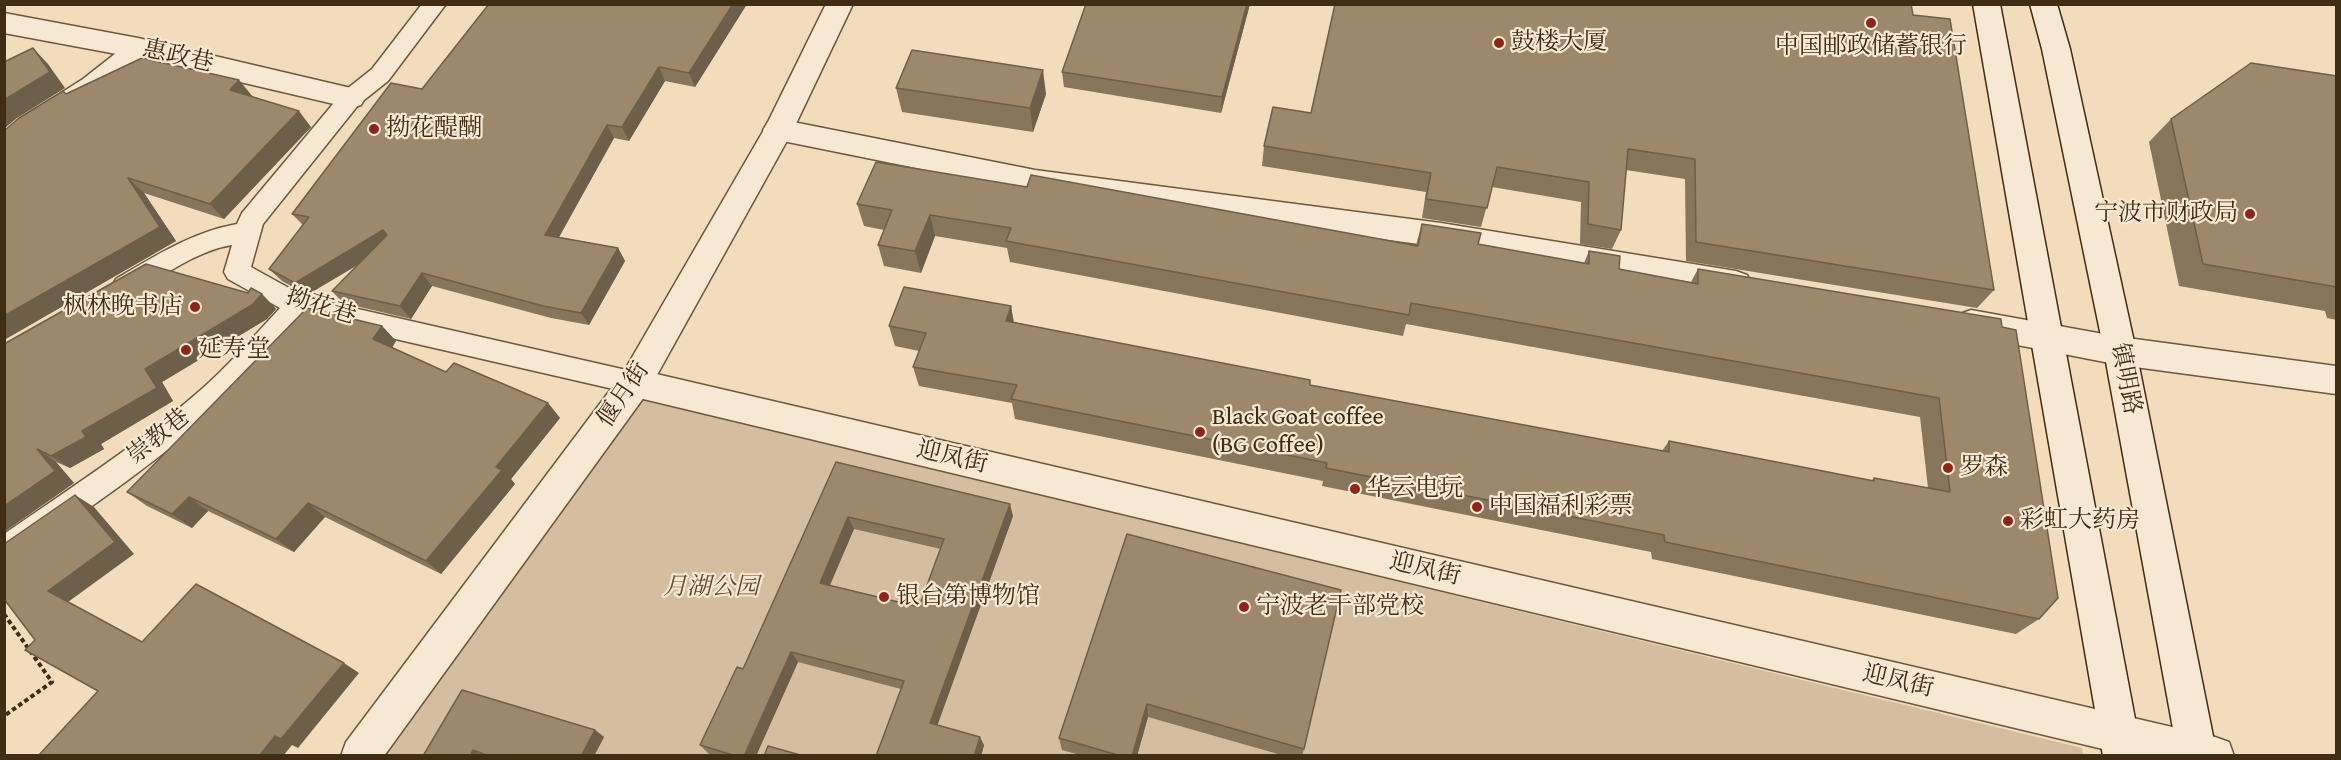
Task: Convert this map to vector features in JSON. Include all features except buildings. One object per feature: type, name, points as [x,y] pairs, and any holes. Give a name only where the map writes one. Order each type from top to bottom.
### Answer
[{"type":"street","name":"拗花巷","points":[[435,4],[380,75],[351,98],[251,220],[237,272],[299,306],[635,383]]},
{"type":"street","name":"偃月街","points":[[360,756],[635,383],[778,130],[840,4]]},
{"type":"street","points":[[1986,4],[2121,745]]},
{"type":"street","name":"镇明路","points":[[2043,4],[2056,49],[2203,754]]},
{"type":"street","name":"惠政巷","points":[[4,23],[138,48],[351,98]]},
{"type":"street","points":[[54,108],[92,85],[138,48]]},
{"type":"street","points":[[778,130],[1035,181],[1441,235],[1767,289]]},
{"type":"street","points":[[100,301],[184,251],[214,238],[246,233]]},
{"type":"street","name":"崇教巷","points":[[4,551],[109,478],[175,426],[239,371],[299,306]]},
{"type":"street","points":[[1942,318],[2046,335],[2120,351],[2337,380]]},
{"type":"street","name":"迎凤街","points":[[635,383],[2121,745],[2203,754]]},
{"type":"path","points":[[4,614],[52,682],[4,716]]},
{"type":"green space","name":"月湖公园","points":[[643,398],[2082,748],[2083,755],[373,756]]},
{"type":"place","name":"中国邮政储蓄银行","points":[[1871,23]]},
{"type":"place","name":"鼓楼大厦","points":[[1499,43]]},
{"type":"place","name":"拗花醍醐","points":[[374,129]]},
{"type":"place","name":"宁波市财政局","points":[[2250,214]]},
{"type":"place","name":"枫林晚书店","points":[[195,307]]},
{"type":"place","name":"延寿堂","points":[[186,350]]},
{"type":"place","name":"Black Goat coffee (BG Coffee)","points":[[1200,432]]},
{"type":"place","name":"罗森","points":[[1948,468]]},
{"type":"place","name":"华云电玩","points":[[1355,489]]},
{"type":"place","name":"中国福利彩票","points":[[1477,507]]},
{"type":"place","name":"彩虹大药房","points":[[2008,521]]},
{"type":"place","name":"银台第博物馆","points":[[884,597]]},
{"type":"place","name":"宁波老干部党校","points":[[1244,607]]}]
